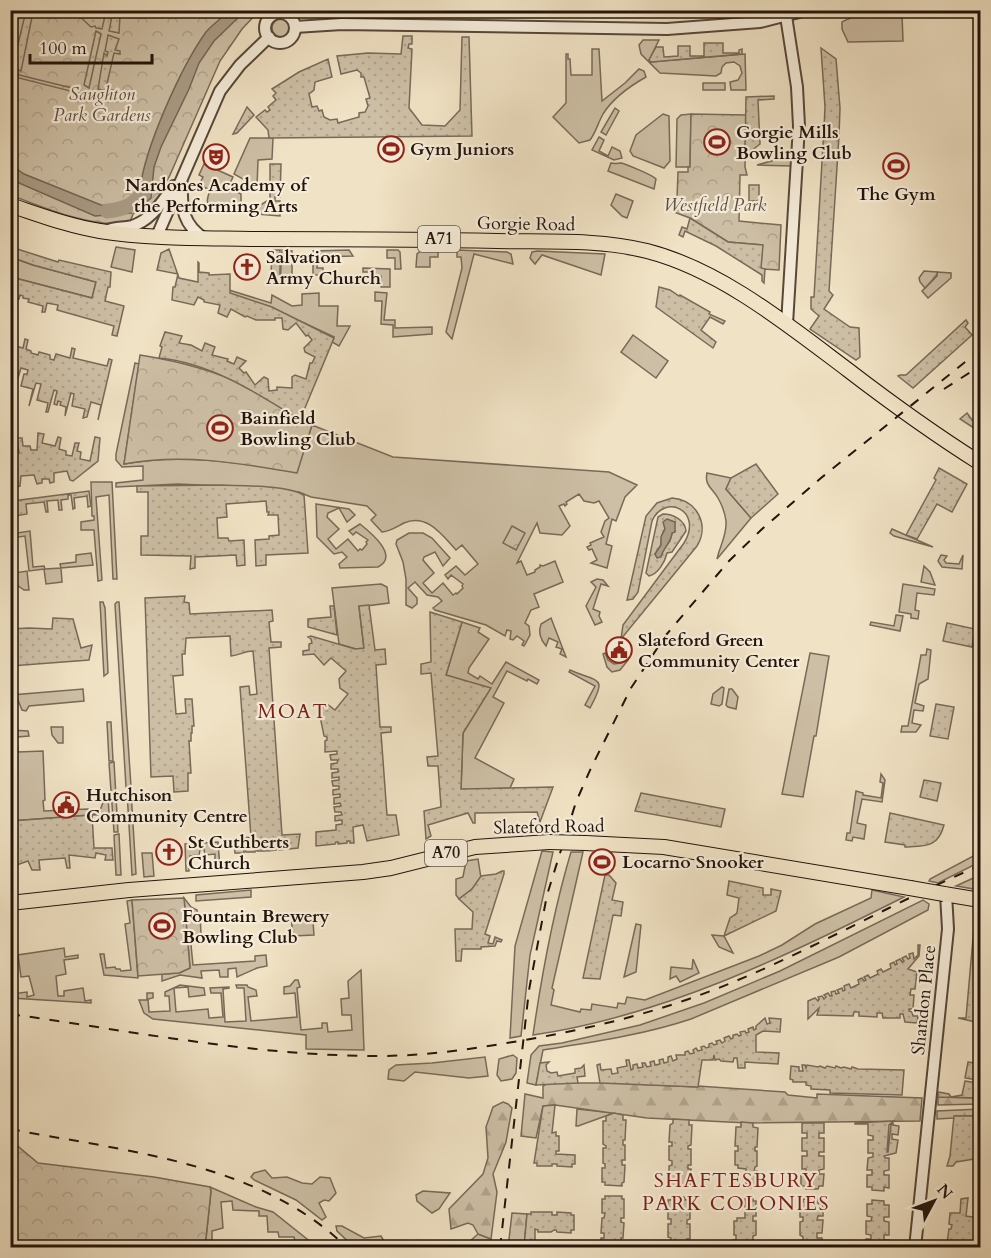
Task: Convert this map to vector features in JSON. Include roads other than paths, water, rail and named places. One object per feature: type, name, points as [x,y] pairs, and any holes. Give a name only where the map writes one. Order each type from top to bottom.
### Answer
[{"type":"main road","name":"Gorgie Road","points":[[10,205],[59,222],[102,231],[157,236],[205,239],[411,239],[611,245],[646,251],[693,268],[787,324],[929,431],[981,463]]},
{"type":"main road","name":"Slateford Road","points":[[10,903],[129,890],[363,872],[392,868],[475,847],[549,842],[670,848],[981,900]]},
{"type":"street","points":[[295,27],[342,24],[667,29],[759,22],[807,10]]},
{"type":"street","points":[[276,12],[289,16],[295,27],[291,39],[284,43],[275,42],[269,37],[266,25],[276,12]]},
{"type":"street","points":[[786,16],[795,68],[799,126],[787,324]]},
{"type":"street","points":[[157,236],[226,82],[251,53],[269,37]]},
{"type":"street","points":[[102,231],[131,226],[146,219],[182,177]]},
{"type":"street","points":[[182,177],[183,215],[192,230],[205,239]]},
{"type":"street","name":"Shandon Place","points":[[915,1248],[948,929],[945,894]]},
{"type":"waterway","points":[[107,211],[119,209],[136,201],[146,185]]},
{"type":"railway","points":[[500,1248],[529,990],[547,895],[576,802],[631,688],[666,635],[729,561],[761,530],[821,478],[980,350]]},
{"type":"railway","points":[[944,389],[980,366]]},
{"type":"railway","points":[[10,1014],[286,1052],[396,1056],[484,1047],[603,1024],[712,991],[789,957],[980,865]]},
{"type":"railway","points":[[10,1129],[144,1154],[189,1164],[232,1178],[274,1196],[312,1219],[347,1248]]},
{"type":"place","name":"Gorgie Mills Bowling Club","points":[[717,142]]},
{"type":"place","name":"Gym Juniors","points":[[391,149]]},
{"type":"place","name":"Nardones Academy of the Performing Arts","points":[[216,157]]},
{"type":"place","name":"The Gym","points":[[896,166]]},
{"type":"place","name":"Salvation Army Church","points":[[247,267]]},
{"type":"place","name":"Bainfield Bowling Club","points":[[220,428]]},
{"type":"place","name":"Slateford Green Community Center","points":[[619,650]]},
{"type":"place","name":"Hutchison Community Centre","points":[[66,805]]},
{"type":"place","name":"St Cuthberts Church","points":[[169,852]]},
{"type":"place","name":"Locarno Snooker","points":[[602,862]]},
{"type":"place","name":"Fountain Brewery Bowling Club","points":[[162,926]]},
{"type":"district","name":"MOAT","points":[[293,711]]},
{"type":"district","name":"SHAFTESBURY PARK COLONIES","points":[[736,1192]]},
{"type":"park label","name":"Saughton Park Gardens","points":[[102,104]]},
{"type":"park label","name":"Westfield Park","points":[[715,205]]}]
